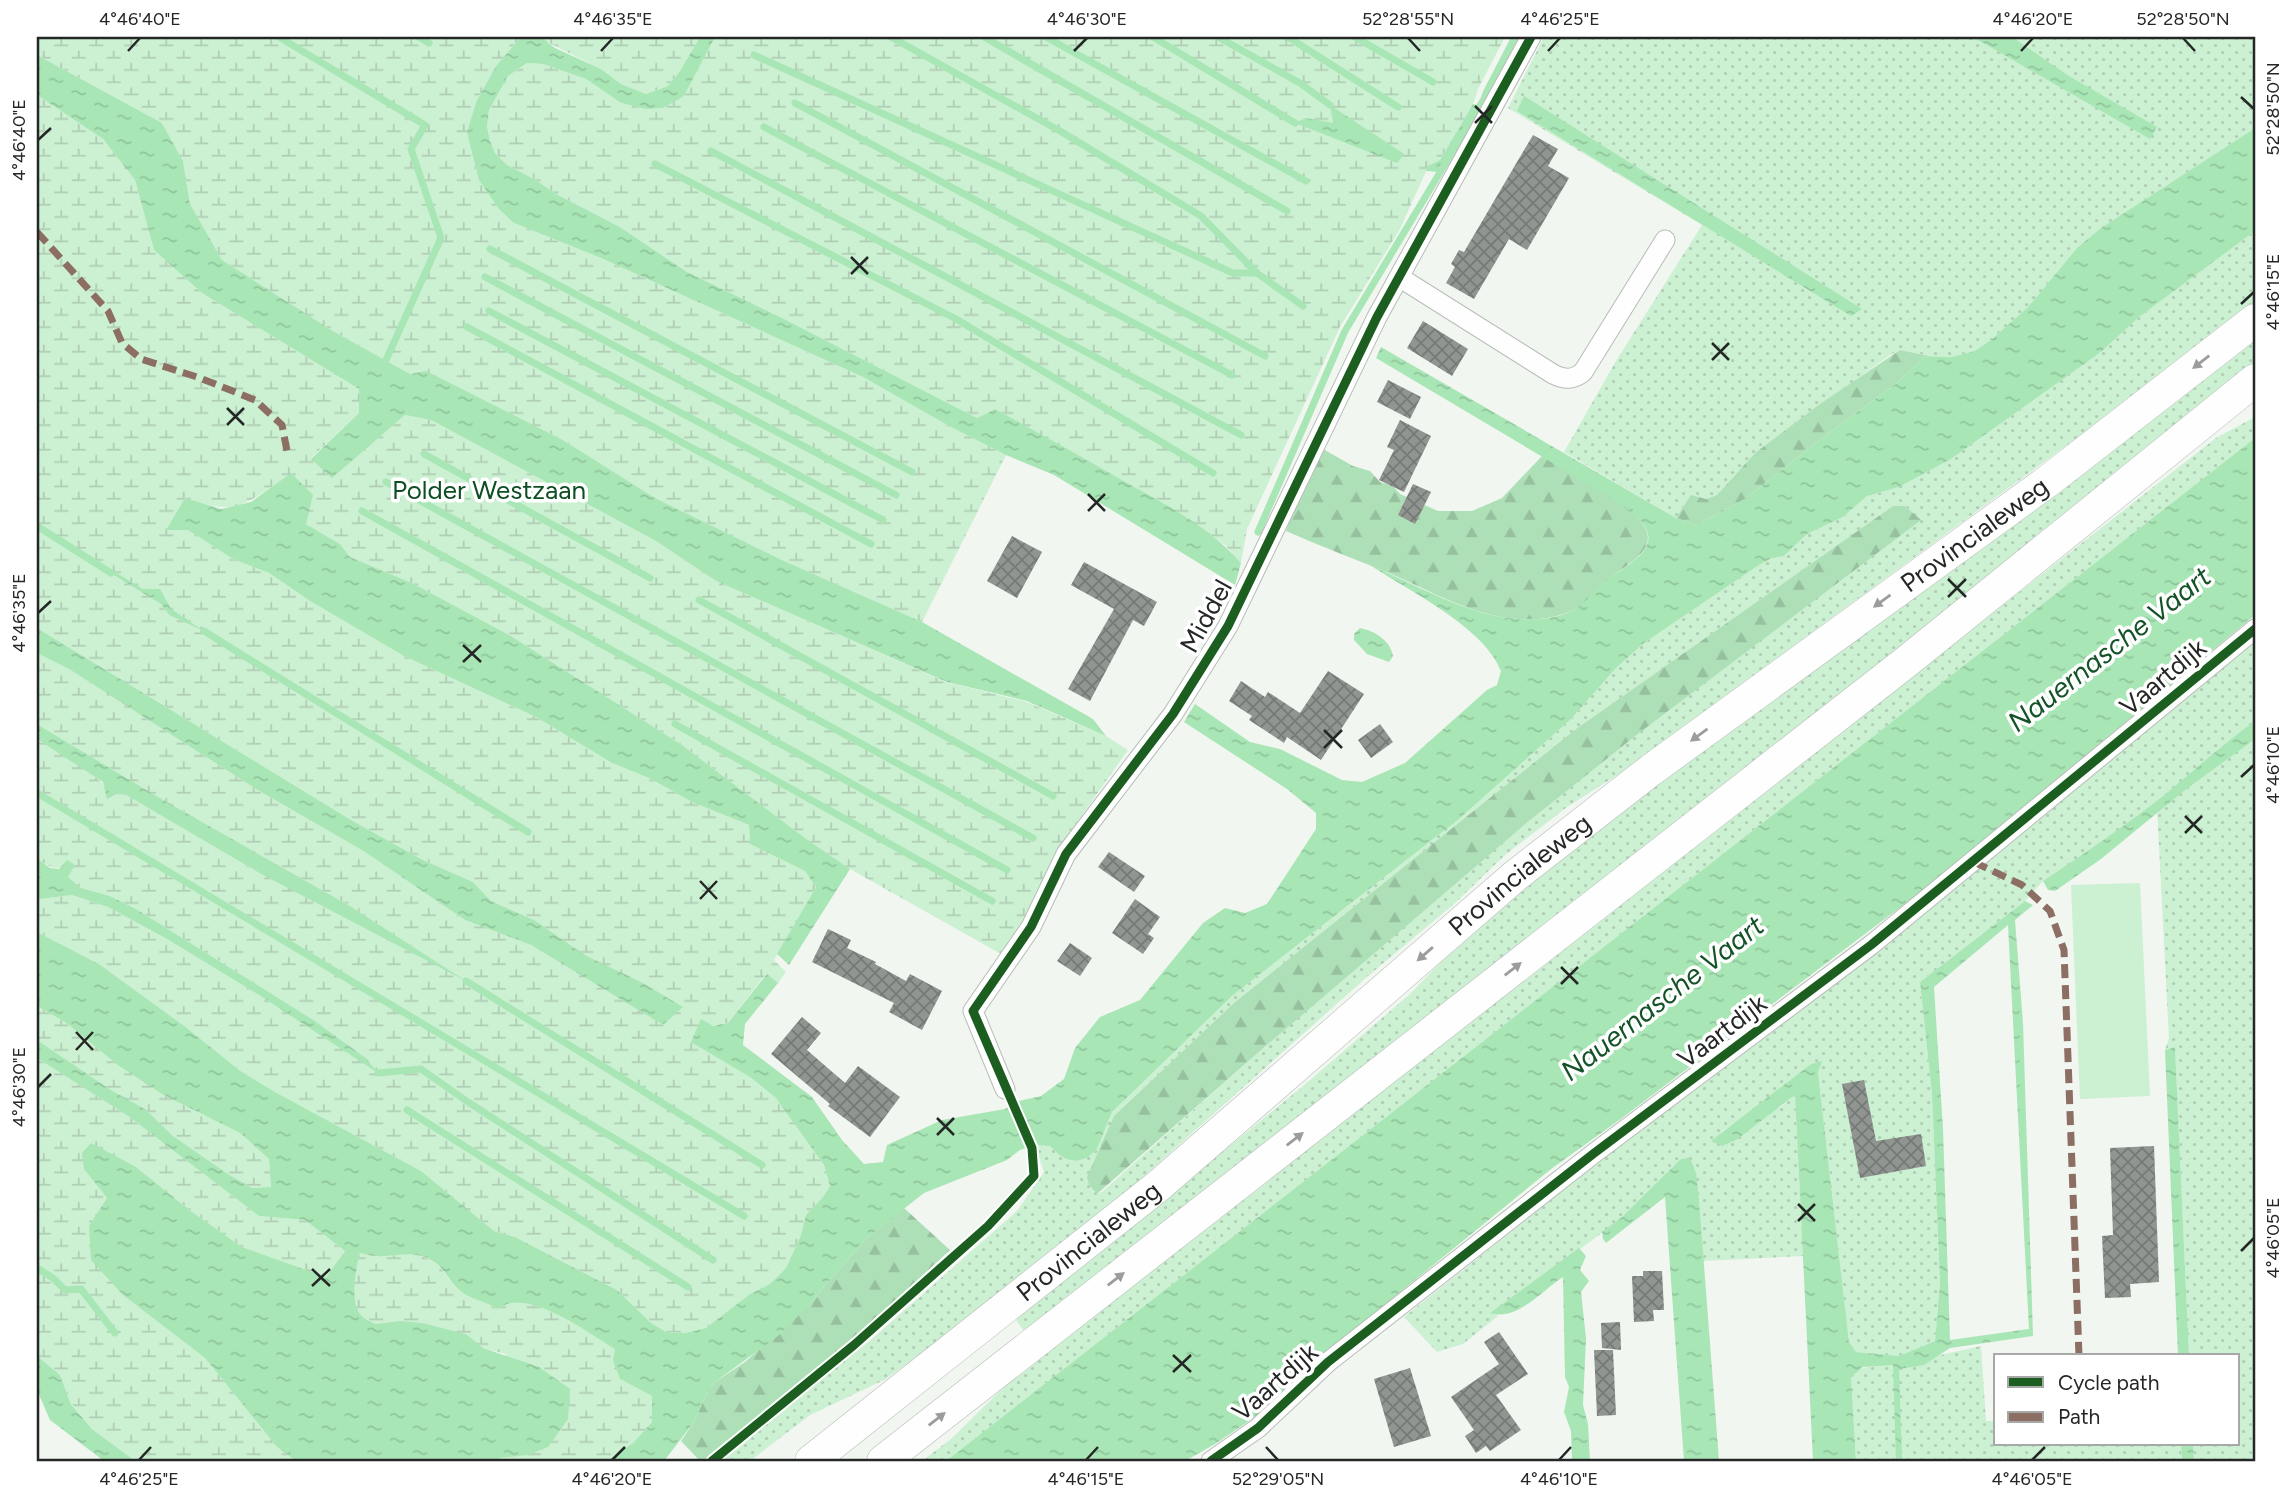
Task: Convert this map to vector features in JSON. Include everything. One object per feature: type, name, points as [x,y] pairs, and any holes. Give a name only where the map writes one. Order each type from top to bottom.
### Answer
[{"type":"highway","name":"Provincialeweg","points":[[811,1461],[1157,1187],[1515,876],[1651,770],[2048,481],[2255,320]]},
{"type":"highway","name":"Provincialeweg","points":[[883,1461],[1906,662],[2255,380]]},
{"type":"street","name":"Middel","points":[[1005,1089],[973,1011],[1031,927],[1066,854],[1172,713],[1228,626],[1377,317],[1531,37]]},
{"type":"street","points":[[1399,277],[1553,374],[1567,379],[1583,372],[1665,240]]},
{"type":"street","name":"Vaartdijk","points":[[1211,1461],[1258,1427],[1328,1362],[1593,1154],[1882,937],[2255,629]]},
{"type":"green space","points":[[37,37],[521,37],[496,66],[477,100],[514,223],[601,258],[863,377],[1006,455],[922,622],[782,560],[655,498],[563,440],[426,372],[410,374],[333,331],[222,260],[190,204],[183,161],[162,123],[37,55]]},
{"type":"green space","points":[[537,37],[700,37],[668,86],[646,94],[621,84],[601,69]]},
{"type":"green space","points":[[715,37],[1505,37],[1473,104],[1440,160],[1428,167],[1400,229],[1340,327],[1247,529],[1241,563],[1225,545],[1182,515],[995,409],[977,418],[687,272],[620,227],[507,165],[495,153],[487,125],[489,110],[508,76],[527,63],[543,64],[586,79],[621,103],[646,109],[684,96]]},
{"type":"green space","points":[[1544,37],[2247,37],[2255,40],[2255,128],[2101,228],[2077,248],[2028,307],[1975,351],[1951,357],[1900,350],[1890,355],[1755,453],[1717,495],[1706,499],[1691,496],[1676,518],[1564,452],[1616,361],[1702,225],[1508,108]]},
{"type":"green space","name":"Polder Westzaan","points":[[37,95],[103,139],[135,180],[154,250],[202,293],[359,389],[359,413],[311,458],[332,477],[405,415],[431,420],[656,541],[716,581],[946,682],[1027,702],[1106,736],[1128,750],[1066,838],[1020,925],[1001,954],[850,869],[682,745],[511,636],[414,584],[350,557],[340,544],[306,524],[292,473],[253,499],[231,507],[218,507],[185,498],[166,530],[188,530],[233,559],[269,573],[310,601],[404,656],[536,717],[612,763],[649,778],[692,802],[749,825],[750,844],[805,871],[816,887],[774,960],[786,972],[778,983],[766,974],[728,1023],[713,1026],[750,1077],[776,1098],[796,1123],[824,1165],[830,1186],[806,1215],[801,1235],[786,1268],[770,1284],[750,1294],[706,1328],[685,1333],[666,1332],[651,1323],[617,1290],[515,1237],[494,1231],[421,1171],[239,1070],[99,964],[37,932],[37,897],[40,899],[72,895],[108,907],[259,995],[376,1071],[367,1059],[315,1021],[136,909],[110,896],[81,888],[68,877],[74,864],[54,868],[37,858],[37,739],[83,767],[116,794],[126,795],[261,874],[455,974],[350,906],[153,794],[37,724],[37,653],[69,669],[256,789],[365,852],[465,920],[531,945],[663,1025],[682,1007],[643,983],[585,955],[534,920],[491,901],[473,882],[423,860],[351,820],[37,628]],"holes":[[[115,572],[199,628],[169,615],[161,604],[111,574]]]},
{"type":"green space","points":[[2255,231],[2255,305],[1622,772],[1567,807],[1505,855],[1454,904],[1368,976],[1115,1202],[1001,1294],[886,1379],[810,1415],[750,1461],[719,1461],[872,1339],[1017,1211],[1044,1172],[1035,1145],[1050,1146],[1059,1155],[1076,1161],[1087,1158],[1097,1149],[1112,1112],[1232,996],[1459,819],[1571,719],[1616,668],[1644,643],[1759,565],[1772,558],[1784,556],[1807,534],[1843,517],[1867,496],[1899,487],[1951,459],[2101,352],[2139,317]],"holes":[[[1893,506],[1905,506],[1920,520],[1673,706],[1528,822],[1313,1005],[1102,1192],[1097,1194],[1089,1185],[1114,1116],[1235,1002],[1576,729]]]},
{"type":"green space","points":[[2255,340],[2255,364],[2081,506],[1024,1331],[1016,1320],[1302,1087],[1547,870],[1694,756],[2013,525]]},
{"type":"green space","points":[[1900,350],[1930,356],[1925,356],[1897,383],[1745,499],[1696,525],[1676,518],[1691,495],[1706,499],[1717,495],[1755,453],[1820,404]]},
{"type":"green space","points":[[2255,417],[2255,438],[946,1461],[922,1461],[951,1439],[1007,1384],[2216,438]]},
{"type":"green space","points":[[1323,449],[1353,466],[1370,471],[1380,482],[1393,486],[1400,494],[1438,511],[1472,511],[1502,498],[1542,456],[1615,499],[1628,510],[1646,530],[1647,545],[1637,558],[1611,577],[1585,602],[1566,613],[1548,618],[1519,619],[1468,608],[1286,531],[1307,474]]},
{"type":"green space","points":[[1893,506],[1905,506],[1921,520],[1639,733],[1529,821],[1097,1194],[1089,1185],[1087,1177],[1114,1116],[1235,1002],[1576,729]]},
{"type":"green space","points":[[2255,642],[2255,1461],[2194,1461],[2193,1446],[2240,1446],[2240,1354],[2189,1354],[2175,1047],[2165,1050],[2169,1038],[2157,808],[2043,881],[2025,901],[1920,982],[1932,1095],[1940,1283],[1935,1341],[1899,1356],[1856,1352],[1849,1342],[1818,1072],[1821,1062],[1811,1064],[1720,1133],[1781,1107],[1795,1094],[1803,1256],[1703,1261],[1699,1200],[1674,1165],[1635,1206],[1588,1244],[1491,1313],[1498,1316],[1463,1344],[1437,1352],[1404,1317],[1654,1118],[1953,890]]},
{"type":"green space","points":[[2140,883],[2150,1096],[2080,1099],[2071,885]]},
{"type":"green space","points":[[37,1006],[65,1022],[119,1066],[162,1094],[240,1133],[269,1159],[271,1188],[252,1188],[228,1174],[174,1137],[145,1109],[111,1090],[37,1040]]},
{"type":"green space","points":[[37,1058],[128,1116],[259,1216],[305,1220],[345,1251],[326,1277],[242,1247],[188,1209],[136,1167],[84,1169],[107,1198],[90,1226],[123,1295],[205,1358],[277,1447],[296,1461],[135,1461],[92,1429],[71,1403],[60,1375],[37,1356]]},
{"type":"green space","points":[[904,1208],[950,1250],[770,1417],[715,1461],[700,1461],[681,1441],[715,1382],[745,1362],[812,1302],[868,1237]]},
{"type":"green space","points":[[360,1253],[374,1256],[409,1254],[429,1259],[441,1268],[459,1290],[496,1309],[511,1303],[524,1303],[537,1306],[579,1326],[616,1349],[620,1379],[652,1396],[652,1422],[633,1443],[607,1461],[497,1461],[499,1458],[528,1455],[506,1354],[482,1348],[466,1334],[399,1321],[376,1324],[364,1318],[357,1309],[354,1294]]},
{"type":"green space","points":[[1981,1346],[1986,1421],[1994,1421],[1994,1446],[2181,1446],[2182,1461],[1856,1461],[1851,1377],[1856,1370],[1884,1363],[1896,1365]]},
{"type":"water","points":[[521,37],[541,37],[555,48],[601,69],[621,84],[646,94],[668,86],[700,37],[715,37],[684,96],[663,108],[646,109],[621,103],[586,79],[543,64],[527,63],[508,76],[489,110],[487,126],[495,153],[507,165],[620,227],[687,272],[977,418],[995,409],[1170,507],[1215,538],[1241,563],[1235,585],[1054,475],[1006,455],[949,426],[863,377],[601,258],[514,223],[499,209],[479,180],[467,132],[477,100],[496,66]]},
{"type":"water","points":[[1973,37],[2012,37],[2069,76],[2157,127],[2150,139]]},
{"type":"water","points":[[37,55],[162,123],[183,161],[190,204],[222,260],[333,331],[410,374],[426,371],[563,440],[655,498],[782,560],[922,622],[1093,719],[1106,736],[1027,701],[947,682],[716,581],[656,541],[431,420],[405,415],[332,478],[311,459],[359,413],[359,389],[202,293],[154,250],[135,180],[103,139],[37,95]]},
{"type":"water","points":[[1524,96],[1862,309],[1851,316],[1517,111]]},
{"type":"water","points":[[1473,104],[1477,105],[1438,172],[1426,171],[1428,166],[1440,160]]},
{"type":"water","points":[[1330,105],[1404,154],[1397,163],[1295,123],[1306,118],[1333,123]]},
{"type":"water","points":[[2255,128],[2255,231],[2139,317],[2101,352],[1951,459],[1899,487],[1867,496],[1843,517],[1807,534],[1784,556],[1772,558],[1759,565],[1644,643],[1616,668],[1571,719],[1459,819],[1232,996],[1112,1112],[1097,1149],[1087,1158],[1076,1161],[1067,1159],[1050,1146],[1035,1145],[1020,1150],[1007,1160],[924,1193],[868,1237],[812,1302],[778,1336],[715,1382],[694,1422],[664,1461],[607,1461],[633,1443],[652,1422],[652,1396],[620,1379],[613,1360],[615,1349],[565,1318],[537,1306],[511,1303],[496,1309],[470,1297],[459,1290],[430,1259],[415,1255],[376,1256],[360,1253],[354,1294],[357,1309],[364,1318],[376,1324],[399,1321],[422,1323],[466,1334],[483,1348],[539,1367],[570,1389],[568,1419],[548,1447],[528,1455],[500,1458],[497,1461],[296,1461],[277,1447],[205,1358],[123,1295],[91,1260],[89,1226],[107,1198],[84,1169],[82,1153],[91,1143],[136,1167],[188,1209],[242,1247],[326,1277],[345,1251],[305,1220],[259,1216],[128,1116],[37,1058],[37,1040],[111,1090],[145,1109],[173,1136],[228,1174],[252,1188],[271,1187],[269,1159],[240,1133],[162,1094],[119,1066],[65,1022],[37,1006],[37,932],[99,964],[239,1070],[421,1171],[494,1231],[515,1237],[617,1290],[651,1323],[666,1332],[685,1333],[706,1328],[750,1294],[770,1284],[786,1268],[801,1235],[806,1215],[830,1186],[824,1165],[776,1098],[750,1077],[691,1042],[701,1019],[713,1026],[728,1023],[767,974],[778,983],[745,1024],[743,1045],[812,1097],[842,1140],[864,1164],[883,1162],[887,1145],[942,1120],[1005,1109],[1019,1101],[1041,1096],[1064,1079],[1075,1048],[1100,1017],[1140,1000],[1203,923],[1225,908],[1245,913],[1267,904],[1316,829],[1316,813],[1287,789],[1184,722],[1195,704],[1250,742],[1280,749],[1342,780],[1362,782],[1405,763],[1487,690],[1497,685],[1501,671],[1492,655],[1462,625],[1370,565],[1444,599],[1482,613],[1538,619],[1556,617],[1574,610],[1642,554],[1648,541],[1646,528],[1626,509],[1376,358],[1381,347],[1676,518],[1696,525],[1745,499],[1897,383],[1925,356],[1951,357],[1975,351],[1992,339],[2028,307],[2077,248],[2101,228]]},
{"type":"water","name":"Nauernasche Vaart","points":[[2255,438],[2255,615],[1923,890],[1551,1169],[1361,1324],[1252,1419],[1185,1461],[946,1461]]},
{"type":"water","points":[[291,473],[313,495],[306,524],[340,544],[350,557],[414,584],[511,636],[682,745],[850,869],[789,965],[777,954],[816,887],[805,871],[750,844],[749,825],[692,802],[649,778],[612,763],[536,717],[404,656],[310,601],[269,573],[233,559],[188,530],[166,530],[185,498],[221,509],[251,502]]},
{"type":"water","points":[[115,572],[143,589],[160,589],[171,609],[204,631],[169,615],[161,604],[110,573]]},
{"type":"water","points":[[37,628],[351,820],[423,860],[473,882],[491,901],[534,920],[585,955],[643,983],[683,1007],[663,1025],[531,945],[465,920],[365,852],[256,789],[69,669],[37,653]]},
{"type":"water","points":[[1360,628],[1371,631],[1389,645],[1393,656],[1389,662],[1367,654],[1354,640],[1354,634]]},
{"type":"water","points":[[2255,721],[2255,739],[2185,790],[2101,859],[2055,891],[2048,890],[2043,881],[2152,805]]},
{"type":"water","points":[[37,724],[153,794],[350,906],[466,981],[261,874],[126,795],[116,794],[107,799],[103,782],[37,739]]},
{"type":"water","points":[[37,858],[50,868],[59,869],[67,860],[75,865],[68,877],[81,888],[110,896],[136,909],[315,1021],[367,1059],[378,1073],[259,995],[108,907],[72,895],[40,899],[37,897]]},
{"type":"water","points":[[2025,901],[2033,905],[2015,920],[2023,1023],[2033,1336],[1950,1348],[1924,1365],[1899,1369],[1902,1461],[1896,1461],[1893,1365],[1863,1367],[1851,1377],[1856,1461],[1813,1461],[1795,1095],[1736,1140],[1722,1146],[1711,1141],[1811,1064],[1822,1061],[1818,1072],[1849,1342],[1856,1352],[1899,1356],[1935,1341],[1940,1283],[1932,1095],[1920,982]],"holes":[[[2008,925],[2029,1329],[1950,1340],[1943,1129],[1934,987]]]},
{"type":"water","points":[[2175,1047],[2189,1354],[2178,1354],[2165,1050]]},
{"type":"water","points":[[1690,1158],[1696,1173],[1699,1200],[1719,1461],[1684,1461],[1665,1197],[1606,1243],[1602,1232],[1622,1217],[1681,1159]]},
{"type":"water","points":[[1579,1248],[1586,1256],[1580,1270],[1589,1281],[1581,1292],[1586,1338],[1583,1405],[1588,1424],[1590,1461],[1572,1461],[1571,1431],[1564,1412],[1569,1387],[1565,1377],[1563,1277],[1519,1309],[1500,1315],[1490,1313]]},
{"type":"water","points":[[37,1356],[60,1375],[71,1404],[92,1429],[135,1461],[104,1461],[50,1420],[37,1390]]},
{"type":"water","points":[[2181,1446],[2193,1446],[2194,1461],[2182,1461]]},
{"type":"building","points":[[1533,135],[1558,149],[1548,166],[1569,178],[1527,250],[1509,239],[1474,299],[1446,283],[1455,267],[1451,264],[1459,250],[1464,252]]},
{"type":"building","points":[[1423,321],[1468,349],[1452,376],[1407,348]]},
{"type":"building","points":[[1388,380],[1421,397],[1410,419],[1377,402]]},
{"type":"building","points":[[1400,420],[1431,436],[1404,492],[1379,480],[1394,450],[1387,447]]},
{"type":"building","points":[[1413,484],[1431,492],[1415,524],[1398,515]]},
{"type":"building","points":[[1012,536],[1042,552],[1017,598],[987,581]]},
{"type":"building","points":[[1084,562],[1157,602],[1144,626],[1133,620],[1090,701],[1068,689],[1114,609],[1071,585]]},
{"type":"building","points":[[1328,671],[1364,694],[1321,760],[1287,737],[1284,743],[1249,720],[1252,716],[1229,701],[1241,681],[1265,697],[1268,692],[1300,713]]},
{"type":"building","points":[[1380,724],[1393,742],[1371,758],[1358,740]]},
{"type":"building","points":[[1109,852],[1145,876],[1134,892],[1098,867]]},
{"type":"building","points":[[1135,899],[1160,917],[1148,934],[1154,938],[1143,954],[1112,933]]},
{"type":"building","points":[[828,929],[851,940],[847,948],[906,981],[910,974],[942,991],[922,1030],[889,1012],[894,1003],[812,962]]},
{"type":"building","points":[[1070,943],[1092,958],[1080,976],[1057,961]]},
{"type":"building","points":[[802,1017],[821,1033],[807,1050],[845,1083],[858,1066],[900,1097],[870,1137],[828,1106],[830,1104],[771,1054]]},
{"type":"building","points":[[1864,1080],[1876,1141],[1921,1134],[1926,1166],[1860,1178],[1842,1084]]},
{"type":"building","points":[[2154,1146],[2159,1282],[2130,1284],[2131,1297],[2105,1298],[2102,1236],[2113,1235],[2110,1148]]},
{"type":"building","points":[[1643,1271],[1662,1271],[1664,1310],[1653,1310],[1654,1321],[1634,1322],[1632,1276],[1643,1276]]},
{"type":"building","points":[[1620,1322],[1621,1350],[1602,1348],[1601,1323]]},
{"type":"building","points":[[1499,1332],[1528,1374],[1496,1395],[1521,1430],[1490,1451],[1486,1446],[1476,1453],[1465,1436],[1474,1430],[1451,1397],[1499,1364],[1484,1342]]},
{"type":"building","points":[[1594,1350],[1613,1350],[1616,1415],[1597,1416]]},
{"type":"building","points":[[1410,1368],[1431,1436],[1394,1447],[1374,1379]]},
{"type":"waterway","points":[[279,37],[425,125],[411,149],[441,238],[386,360]]},
{"type":"waterway","points":[[419,37],[429,43]]},
{"type":"waterway","points":[[754,55],[1233,273],[1257,273],[1201,216],[1060,131],[891,37]]},
{"type":"waterway","points":[[984,37],[1287,211]]},
{"type":"waterway","points":[[1046,37],[1306,181]]},
{"type":"waterway","points":[[1153,37],[1295,123]]},
{"type":"waterway","points":[[1218,37],[1300,83],[1330,105]]},
{"type":"waterway","points":[[1288,37],[1398,107]]},
{"type":"waterway","points":[[1355,37],[1433,82]]},
{"type":"waterway","points":[[1258,532],[1345,331],[1484,99],[1515,37]]},
{"type":"waterway","points":[[795,103],[1265,356]]},
{"type":"waterway","points":[[764,127],[1232,375]]},
{"type":"waterway","points":[[711,151],[1241,435]]},
{"type":"waterway","points":[[655,164],[956,319],[1213,473]]},
{"type":"waterway","points":[[490,249],[912,472]]},
{"type":"waterway","points":[[1257,273],[1303,306]]},
{"type":"waterway","points":[[485,277],[896,495]]},
{"type":"waterway","points":[[489,311],[883,520]]},
{"type":"waterway","points":[[467,327],[871,544]]},
{"type":"waterway","points":[[424,454],[650,578]]},
{"type":"waterway","points":[[386,482],[1033,838]]},
{"type":"waterway","points":[[362,511],[1007,870]]},
{"type":"waterway","points":[[37,526],[111,573]]},
{"type":"waterway","points":[[699,600],[1053,796]]},
{"type":"waterway","points":[[204,631],[528,832]]},
{"type":"waterway","points":[[675,724],[992,901]]},
{"type":"waterway","points":[[37,793],[744,1216]]},
{"type":"waterway","points":[[466,981],[762,1165]]},
{"type":"waterway","points":[[378,1073],[421,1069],[713,1260]]},
{"type":"waterway","points":[[407,1110],[688,1287]]},
{"type":"waterway","points":[[37,1268],[65,1290],[81,1289],[115,1333]]},
{"type":"marked path","points":[[37,232],[108,311],[122,343],[141,359],[255,400],[282,425],[287,451]]},
{"type":"marked path","points":[[1974,862],[2022,885],[2050,911],[2064,950],[2079,1354]]},
{"type":"cycle path","points":[[712,1461],[854,1345],[988,1226],[1034,1176],[1032,1148],[973,1011],[1031,927],[1066,854],[1173,714],[1228,626],[1377,317],[1531,37]]},
{"type":"cycle path","points":[[1211,1461],[1258,1428],[1328,1362],[1593,1154],[1871,945],[2255,629]]}]
